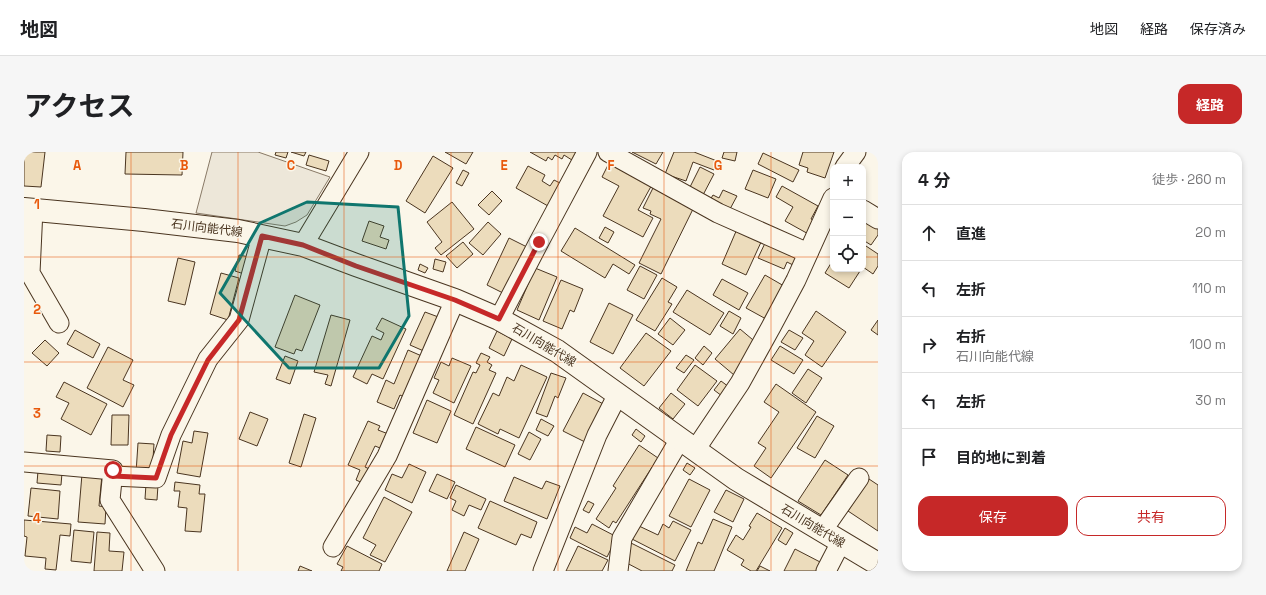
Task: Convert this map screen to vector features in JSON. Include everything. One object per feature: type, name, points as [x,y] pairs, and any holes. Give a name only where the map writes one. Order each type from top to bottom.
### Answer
[{"type":"main road","name":"石川向能代線","points":[[29,209],[144,220],[238,231],[262,236],[303,245],[356,266],[455,300],[499,319],[558,351],[736,479],[878,564]]},
{"type":"street","points":[[303,245],[359,152]]},
{"type":"street","points":[[499,319],[587,152]]},
{"type":"street","points":[[608,152],[718,213],[808,253]]},
{"type":"street","points":[[842,152],[844,164]]},
{"type":"street","points":[[846,164],[856,152]]},
{"type":"street","points":[[618,571],[622,538],[688,445],[740,383],[796,280],[832,200]]},
{"type":"street","points":[[29,209],[30,273],[59,323]]},
{"type":"street","points":[[866,212],[878,219]]},
{"type":"street","points":[[113,476],[156,478],[171,435],[208,360],[239,320],[262,236]]},
{"type":"street","points":[[333,547],[387,456],[455,300]]},
{"type":"street","points":[[543,571],[597,435],[618,394]]},
{"type":"street","points":[[24,462],[113,470],[110,500],[155,571]]},
{"type":"street","points":[[822,531],[859,478]]},
{"type":"street","points":[[826,571],[841,542]]},
{"type":"highlighted area","points":[[307,202],[398,207],[409,316],[379,368],[289,368],[220,293],[260,223]]},
{"type":"shaded area","points":[[212,152],[258,152],[330,177],[307,215],[296,222],[285,226],[196,213]]},
{"type":"building","points":[[24,152],[45,152],[41,187],[24,186]]},
{"type":"building","points":[[126,152],[183,152],[182,175],[125,174]]},
{"type":"building","points":[[276,152],[288,152],[286,158],[275,155]]},
{"type":"building","points":[[291,152],[306,152],[304,156]]},
{"type":"building","points":[[445,152],[473,152],[466,164]]},
{"type":"building","points":[[530,152],[580,152],[575,162],[564,155],[562,159],[555,155],[552,160],[548,157],[546,161]]},
{"type":"building","points":[[632,152],[663,152],[656,164]]},
{"type":"building","points":[[674,152],[694,152],[717,161],[714,170],[693,162],[686,181],[665,174]]},
{"type":"building","points":[[724,152],[737,152],[735,161],[722,158]]},
{"type":"building","points":[[803,152],[834,152],[825,178],[807,172],[808,168],[799,165]]},
{"type":"building","points":[[763,153],[799,170],[793,182],[758,164]]},
{"type":"building","points":[[309,155],[329,161],[326,171],[306,165]]},
{"type":"building","points":[[433,156],[453,168],[425,213],[406,201]]},
{"type":"building","points":[[611,159],[654,181],[638,210],[653,218],[643,237],[603,216],[619,186],[602,177]]},
{"type":"building","points":[[528,166],[545,175],[542,181],[550,186],[554,180],[560,183],[548,206],[516,188]]},
{"type":"building","points":[[700,167],[714,174],[703,195],[689,189]]},
{"type":"building","points":[[463,170],[469,173],[462,186],[456,183]]},
{"type":"building","points":[[753,170],[776,179],[768,198],[745,189]]},
{"type":"building","points":[[655,184],[696,203],[661,274],[639,263],[661,219],[650,214],[651,211],[643,208]]},
{"type":"building","points":[[782,186],[818,206],[811,219],[819,223],[812,236],[785,221],[793,207],[776,197]]},
{"type":"building","points":[[723,190],[737,196],[730,209],[710,200],[713,195],[719,198]]},
{"type":"building","points":[[492,191],[502,201],[489,215],[478,205]]},
{"type":"building","points":[[452,202],[474,229],[441,255],[435,248],[442,242],[427,222]]},
{"type":"building","points":[[866,220],[878,228],[878,235],[871,245],[866,242]]},
{"type":"building","points":[[369,221],[384,226],[380,237],[389,240],[386,249],[362,241]]},
{"type":"building","points":[[488,222],[501,234],[483,255],[469,243]]},
{"type":"building","points":[[605,227],[614,232],[608,243],[599,238]]},
{"type":"building","points":[[575,228],[635,265],[629,274],[613,264],[605,278],[561,251]]},
{"type":"building","points":[[737,229],[762,240],[746,275],[722,264]]},
{"type":"building","points":[[509,238],[529,248],[507,295],[487,285]]},
{"type":"building","points":[[766,241],[806,259],[801,269],[787,262],[784,269],[758,258]]},
{"type":"building","points":[[463,242],[473,254],[457,268],[446,256]]},
{"type":"building","points":[[866,246],[878,254],[878,266],[873,274],[866,269]]},
{"type":"building","points":[[239,255],[249,257],[244,274],[235,271]]},
{"type":"building","points":[[178,258],[195,262],[185,305],[168,301]]},
{"type":"building","points":[[435,259],[446,262],[443,272],[433,269]]},
{"type":"building","points":[[420,264],[428,268],[425,273],[418,270]]},
{"type":"building","points":[[830,265],[830,272],[859,272],[849,288],[825,273]]},
{"type":"building","points":[[640,266],[657,275],[644,299],[627,290]]},
{"type":"building","points":[[535,268],[557,277],[539,320],[517,310]]},
{"type":"building","points":[[221,273],[239,278],[228,320],[210,314]]},
{"type":"building","points":[[765,275],[784,286],[766,319],[746,308]]},
{"type":"building","points":[[662,278],[677,287],[668,302],[672,304],[655,331],[636,320]]},
{"type":"building","points":[[722,279],[748,293],[739,310],[713,295]]},
{"type":"building","points":[[561,280],[583,289],[574,312],[570,310],[562,329],[543,321]]},
{"type":"building","points":[[687,290],[724,313],[710,335],[673,312]]},
{"type":"building","points":[[295,295],[320,305],[302,351],[296,349],[294,354],[275,347]]},
{"type":"building","points":[[609,303],[633,315],[613,354],[590,342]]},
{"type":"building","points":[[729,311],[741,318],[733,334],[720,326]]},
{"type":"building","points":[[816,311],[846,332],[822,367],[805,355],[814,341],[802,333]]},
{"type":"building","points":[[425,312],[441,318],[426,352],[410,345]]},
{"type":"building","points":[[331,315],[350,320],[331,386],[325,384],[328,375],[314,372]]},
{"type":"building","points":[[382,318],[406,329],[383,379],[372,374],[367,384],[353,377],[372,336],[381,340],[384,333],[376,329]]},
{"type":"building","points":[[670,318],[685,330],[673,345],[658,334]]},
{"type":"building","points":[[878,320],[878,335],[871,330]]},
{"type":"building","points":[[740,329],[759,345],[734,375],[715,359]]},
{"type":"building","points":[[75,330],[100,344],[93,358],[67,344]]},
{"type":"building","points":[[789,330],[803,338],[795,350],[781,342]]},
{"type":"building","points":[[497,331],[512,339],[504,356],[489,348]]},
{"type":"building","points":[[646,333],[671,351],[644,386],[620,368]]},
{"type":"building","points":[[45,340],[59,353],[47,366],[32,353]]},
{"type":"building","points":[[704,346],[712,353],[703,365],[695,358]]},
{"type":"building","points":[[780,346],[803,360],[794,374],[771,360]]},
{"type":"building","points":[[108,347],[133,360],[123,380],[134,385],[123,407],[87,388]]},
{"type":"building","points":[[408,350],[424,357],[404,397],[400,395],[394,409],[377,402],[386,380],[394,384]]},
{"type":"building","points":[[481,353],[490,357],[487,362],[492,365],[489,370],[496,373],[473,424],[454,415],[473,372],[476,373],[480,365],[476,363]]},
{"type":"building","points":[[686,355],[694,360],[684,373],[676,368]]},
{"type":"building","points":[[285,356],[298,361],[290,384],[276,379]]},
{"type":"building","points":[[452,358],[471,366],[454,403],[433,393],[439,380],[434,378],[441,362],[449,366]]},
{"type":"building","points":[[521,365],[547,377],[519,438],[500,429],[498,434],[478,424],[493,393],[499,396],[507,377],[514,381]]},
{"type":"building","points":[[695,365],[717,381],[698,406],[677,390]]},
{"type":"building","points":[[808,369],[822,378],[806,403],[792,393]]},
{"type":"building","points":[[551,373],[566,378],[558,398],[555,396],[547,417],[536,413]]},
{"type":"building","points":[[721,381],[729,387],[722,396],[714,390]]},
{"type":"building","points":[[64,382],[107,404],[91,435],[61,419],[69,403],[56,397]]},
{"type":"building","points":[[776,384],[816,412],[771,478],[754,466],[766,448],[758,443],[779,412],[764,402]]},
{"type":"building","points":[[583,393],[607,406],[587,443],[563,431]]},
{"type":"building","points":[[671,393],[685,404],[673,419],[659,408]]},
{"type":"building","points":[[427,400],[451,411],[437,443],[413,433]]},
{"type":"building","points":[[250,412],[268,419],[257,446],[239,439]]},
{"type":"building","points":[[304,414],[316,418],[301,467],[289,463]]},
{"type":"building","points":[[112,415],[129,415],[128,445],[111,445]]},
{"type":"building","points":[[817,416],[834,426],[815,458],[797,448]]},
{"type":"building","points":[[541,419],[554,426],[548,436],[536,430]]},
{"type":"building","points":[[368,421],[380,426],[378,430],[391,435],[385,450],[375,446],[365,467],[374,471],[367,485],[356,480],[360,470],[348,465]]},
{"type":"building","points":[[476,427],[515,445],[505,467],[466,449]]},
{"type":"building","points":[[636,429],[645,436],[641,442],[632,435]]},
{"type":"building","points":[[194,431],[208,433],[200,477],[177,473],[183,441],[192,443]]},
{"type":"building","points":[[529,432],[541,439],[530,460],[518,454]]},
{"type":"building","points":[[47,435],[61,436],[60,452],[46,451]]},
{"type":"building","points":[[138,443],[154,444],[152,474],[136,473]]},
{"type":"building","points":[[639,445],[658,458],[616,523],[613,521],[609,528],[596,519],[616,488],[613,486]]},
{"type":"building","points":[[825,460],[848,475],[821,515],[798,501]]},
{"type":"building","points":[[687,463],[695,468],[690,475],[683,470]]},
{"type":"building","points":[[409,464],[426,472],[412,503],[385,490],[392,474],[402,478]]},
{"type":"building","points":[[38,471],[62,473],[61,485],[37,483]]},
{"type":"building","points":[[82,474],[102,475],[99,506],[106,507],[105,524],[78,522]]},
{"type":"building","points":[[437,474],[455,482],[447,499],[429,491]]},
{"type":"building","points":[[514,477],[542,489],[546,481],[560,486],[547,519],[504,501]]},
{"type":"building","points":[[689,479],[710,490],[691,527],[669,516]]},
{"type":"building","points":[[869,479],[878,485],[878,531],[848,511]]},
{"type":"building","points":[[175,482],[200,485],[199,494],[205,494],[201,532],[185,531],[187,508],[178,507],[180,491],[174,491]]},
{"type":"building","points":[[146,484],[158,485],[157,500],[145,499]]},
{"type":"building","points":[[456,485],[486,499],[481,510],[469,505],[464,516],[452,510],[456,501],[450,498]]},
{"type":"building","points":[[31,488],[60,491],[58,519],[28,516]]},
{"type":"building","points":[[726,490],[744,499],[733,522],[714,512]]},
{"type":"building","points":[[384,497],[412,512],[385,562],[370,555],[376,545],[363,538]]},
{"type":"building","points":[[490,501],[537,522],[531,538],[521,534],[516,545],[478,528]]},
{"type":"building","points":[[588,501],[594,504],[589,513],[583,510]]},
{"type":"building","points":[[757,513],[782,528],[756,571],[751,571],[741,565],[744,560],[727,550],[736,535],[743,540]]},
{"type":"building","points":[[713,519],[732,527],[714,571],[686,571],[698,542],[702,544]]},
{"type":"building","points":[[24,520],[71,524],[70,536],[60,535],[56,570],[45,569],[46,558],[25,556],[27,537],[24,536]]},
{"type":"building","points":[[673,521],[691,530],[675,561],[632,539],[639,526],[658,535],[663,524],[669,528]]},
{"type":"building","points":[[592,524],[617,537],[607,557],[570,538],[575,527],[587,533]]},
{"type":"building","points":[[785,528],[793,533],[786,545],[778,540]]},
{"type":"building","points":[[74,530],[94,532],[91,563],[71,561]]},
{"type":"building","points":[[97,532],[110,533],[109,551],[124,552],[122,571],[94,571]]},
{"type":"building","points":[[464,532],[479,539],[465,571],[447,571]]},
{"type":"building","points":[[631,543],[675,565],[672,571],[642,571],[623,561]]},
{"type":"building","points":[[347,546],[382,564],[379,571],[341,571],[343,567],[337,564]]},
{"type":"building","points":[[578,546],[608,560],[602,571],[566,571]]},
{"type":"building","points":[[795,549],[822,563],[818,571],[784,571]]},
{"type":"building","points":[[300,566],[312,571],[298,571]]},
{"type":"building","points":[[760,566],[770,571],[757,571]]},
{"type":"route","points":[[113,470],[113,476],[156,478],[171,435],[208,360],[239,320],[262,236],[303,245],[356,266],[455,300],[499,319],[539,242]]}]
